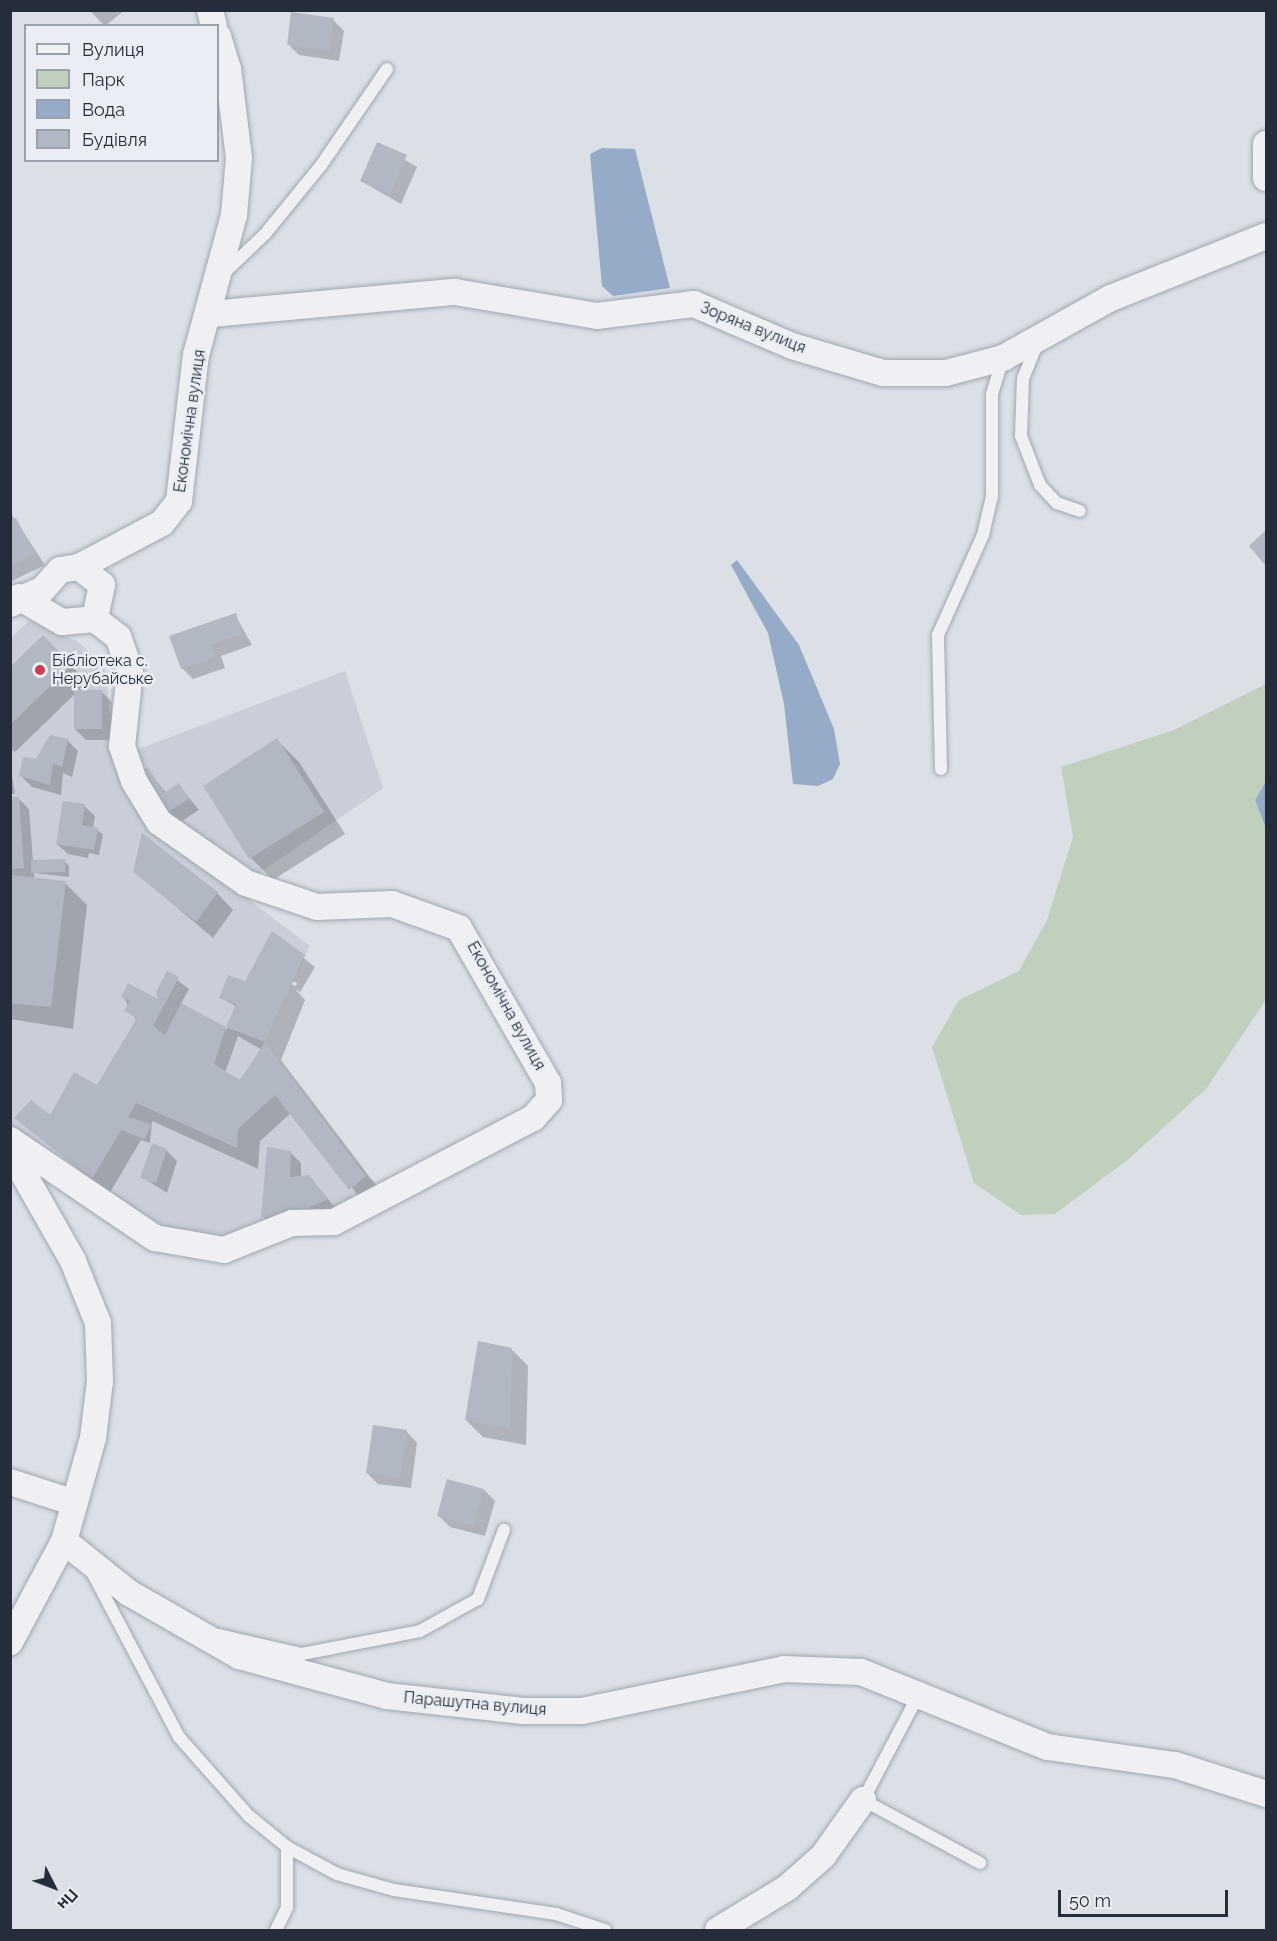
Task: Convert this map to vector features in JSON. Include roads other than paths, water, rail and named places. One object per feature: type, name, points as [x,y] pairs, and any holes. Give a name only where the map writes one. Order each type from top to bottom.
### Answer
[{"type":"street","name":"Економічна вулиця","points":[[29,600],[49,577],[79,567],[162,523],[175,509],[196,356],[211,314],[234,215],[239,158],[228,69],[219,39]]},
{"type":"street","points":[[1266,144],[1266,178]]},
{"type":"street","name":"Зоряна вулиця","points":[[211,314],[454,292],[597,316],[694,304],[792,346],[883,373],[964,371],[1003,358],[1042,333],[1111,297],[1266,236]]},
{"type":"street","points":[[29,600],[62,622],[95,619],[102,585],[79,567]]},
{"type":"street","name":"Економічна вулиця","points":[[10,1140],[155,1238],[224,1250],[292,1223],[334,1222],[532,1118],[549,1100],[548,1083],[459,928],[393,903],[317,907],[246,883],[159,822],[134,781],[122,746],[130,671],[118,637],[95,619]]},
{"type":"street","points":[[10,1150],[73,1261],[98,1323],[100,1381],[93,1438],[75,1503],[73,1547],[10,1642]]},
{"type":"street","points":[[10,1482],[75,1503]]},
{"type":"street","name":"Парашутна вулиця","points":[[73,1547],[129,1593],[239,1656],[387,1696],[523,1711],[582,1711],[784,1668],[861,1672],[920,1693],[1048,1747],[1175,1765],[1266,1794]]},
{"type":"street","points":[[718,1930],[787,1888],[823,1856],[863,1800]]},
{"type":"lane","points":[[220,276],[266,234],[322,165],[387,69]]},
{"type":"lane","points":[[1042,333],[1023,378],[1021,436],[1040,485],[1057,502],[1080,512]]},
{"type":"lane","points":[[941,769],[939,634],[983,535],[992,497],[992,394],[1003,358]]},
{"type":"lane","points":[[188,1628],[302,1654],[420,1630],[478,1599],[504,1530]]},
{"type":"lane","points":[[73,1547],[179,1737],[249,1816],[287,1847],[337,1874],[394,1890],[556,1914],[605,1930]]},
{"type":"lane","points":[[920,1693],[863,1800],[980,1863]]},
{"type":"lane","points":[[276,1930],[287,1907],[287,1847]]},
{"type":"water","points":[[602,148],[635,149],[670,288],[613,296],[602,286],[590,154]]},
{"type":"water","points":[[737,560],[799,645],[834,729],[840,764],[833,779],[818,786],[793,784],[784,704],[768,633],[731,565]]},
{"type":"water","points":[[1266,781],[1266,829],[1255,800]]},
{"type":"place","name":"Бібліотека с. Нерубайське","points":[[40,670]]}]
